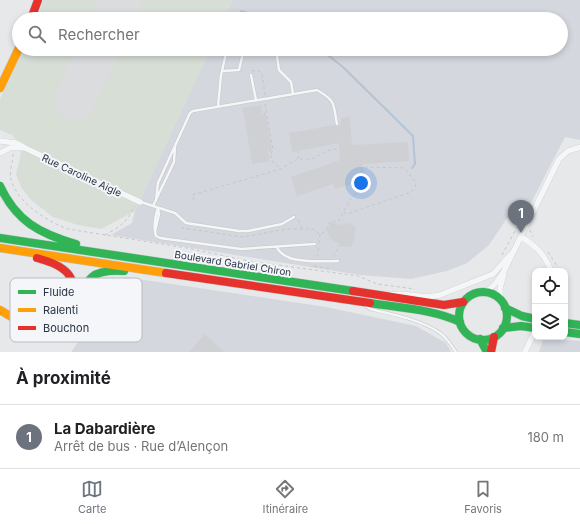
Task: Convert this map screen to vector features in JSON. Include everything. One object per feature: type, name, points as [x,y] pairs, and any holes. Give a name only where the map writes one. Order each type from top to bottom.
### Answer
[{"type":"main road","points":[[34,12],[38,0]]},
{"type":"main road","points":[[0,88],[15,56]]},
{"type":"main road","points":[[0,186],[6,201],[20,217],[31,226],[50,237],[93,248],[99,252]]},
{"type":"main road","name":"Boulevard Gabriel Chiron","points":[[0,238],[444,305],[463,302]]},
{"type":"main road","name":"Boulevard Gabriel Chiron","points":[[0,248],[434,313],[447,316],[460,322]]},
{"type":"main road","points":[[0,251],[57,264],[71,278]]},
{"type":"main road","points":[[91,278],[103,272],[151,271]]},
{"type":"main road","points":[[503,328],[506,315],[505,308],[500,300],[491,294],[486,292],[473,294],[463,302],[459,312],[460,322],[467,334],[480,339],[487,339],[494,336],[503,328],[521,326],[532,329]]},
{"type":"main road","points":[[505,308],[522,316],[532,318]]},
{"type":"main road","points":[[0,310],[10,316]]},
{"type":"main road","points":[[568,323],[580,325]]},
{"type":"main road","points":[[568,332],[580,334]]},
{"type":"main road","points":[[490,352],[494,336]]},
{"type":"main road","points":[[480,339],[487,352]]},
{"type":"street","name":"Rue Caroline Aigle","points":[[0,141],[16,143],[138,201]]},
{"type":"street","points":[[486,292],[495,284],[504,271],[559,159],[568,151],[580,147]]},
{"type":"street","name":"Rue Caroline Aigle","points":[[0,153],[12,148],[25,148]]},
{"type":"street","points":[[521,237],[540,252],[550,268]]},
{"type":"street","points":[[388,296],[399,294],[428,297],[440,295],[493,274],[513,253]]},
{"type":"street","points":[[500,300],[500,288],[504,271]]},
{"type":"street","points":[[525,352],[532,338]]},
{"type":"lane","points":[[218,106],[222,71],[226,56]]},
{"type":"lane","points":[[222,71],[239,70],[242,56]]},
{"type":"lane","points":[[277,56],[279,70],[291,82],[293,94]]},
{"type":"lane","points":[[251,75],[256,100]]},
{"type":"lane","points":[[156,200],[158,183],[190,113],[193,110],[317,90],[333,101],[337,124]]},
{"type":"lane","points":[[153,206],[174,162],[176,144]]},
{"type":"lane","points":[[138,201],[175,213],[186,223],[239,232],[280,225],[294,218]]},
{"type":"lane","points":[[158,208],[159,214],[155,232],[156,236],[165,239],[241,249],[315,244]]},
{"type":"lane","points":[[277,246],[278,251],[290,259],[338,261]]},
{"type":"lane","points":[[361,302],[370,309],[401,317],[432,328],[450,342],[456,352]]},
{"type":"path","points":[[264,115],[265,106]]},
{"type":"path","points":[[12,148],[13,158],[10,173],[15,189],[22,199],[43,218],[56,225],[68,229],[105,235],[117,229],[128,220],[138,201]]},
{"type":"path","points":[[270,149],[272,161],[281,169]]},
{"type":"path","points":[[194,200],[192,196],[281,169],[298,159],[311,159],[330,150],[339,149]]},
{"type":"path","points":[[298,159],[299,151]]},
{"type":"path","points":[[343,212],[347,214],[411,192],[415,188],[416,183],[405,168],[364,167]]},
{"type":"path","points":[[294,218],[303,229]]},
{"type":"path","points":[[320,234],[319,249],[314,266],[331,269]]},
{"type":"path","points":[[330,261],[340,245]]},
{"type":"shaded area","points":[[43,0],[233,0],[227,12],[39,12]]},
{"type":"shaded area","points":[[233,0],[580,0],[580,140],[565,137],[520,224],[507,218],[489,245],[467,263],[447,271],[411,279],[360,275],[111,235],[132,223],[135,211],[207,56],[568,56],[568,12],[227,12]]},
{"type":"shaded area","points":[[20,56],[207,56],[135,211],[101,229],[78,225],[53,217],[30,199],[21,187],[16,174],[21,154],[19,143],[12,135],[0,130],[0,99]]},
{"type":"shaded area","points":[[142,280],[326,307],[416,326],[446,343],[451,352],[71,352],[78,342],[142,342]]},
{"type":"shaded area","points":[[543,340],[580,341],[580,352],[539,352]]},
{"type":"building","points":[[261,105],[262,115],[266,114],[272,149],[268,150],[270,161],[252,164],[243,108]]},
{"type":"building","points":[[350,117],[352,145],[408,142],[409,161],[362,164],[367,179],[335,189],[333,184],[297,196],[291,177],[340,160],[339,143],[292,152],[289,133],[335,125],[338,127],[341,124],[341,118]]},
{"type":"building","points":[[331,222],[341,225],[347,223],[356,227],[354,232],[355,236],[351,247],[342,246],[330,238],[327,230]]},
{"type":"building","points":[[205,334],[224,352],[189,352]]},
{"type":"waterway","points":[[329,56],[343,67],[413,136],[415,164],[412,168]]},
{"type":"runway","points":[[116,12],[122,0]]},
{"type":"runway","points":[[74,101],[96,56]]},
{"type":"traffic: fast","points":[[0,186],[6,198],[30,224],[51,236],[76,244]]},
{"type":"traffic: fast","points":[[0,238],[353,291]]},
{"type":"traffic: fast","points":[[91,278],[104,272],[124,271]]},
{"type":"traffic: fast","points":[[483,292],[492,294],[500,299],[505,307],[507,316],[505,325],[500,333],[492,338],[483,340],[474,338],[466,333],[461,325],[459,316],[461,307],[466,299],[474,294],[483,292]]},
{"type":"traffic: fast","points":[[370,303],[438,314],[460,322]]},
{"type":"traffic: fast","points":[[505,308],[522,316],[532,318]]},
{"type":"traffic: fast","points":[[568,323],[580,325]]},
{"type":"traffic: fast","points":[[503,328],[521,326],[532,328]]},
{"type":"traffic: fast","points":[[568,332],[580,334]]},
{"type":"traffic: fast","points":[[480,339],[487,352]]},
{"type":"traffic: slow","points":[[0,88],[15,56]]},
{"type":"traffic: slow","points":[[0,248],[166,273]]},
{"type":"traffic: slow","points":[[0,310],[10,316]]},
{"type":"traffic: jam","points":[[34,12],[38,0]]},
{"type":"traffic: jam","points":[[37,258],[58,266],[65,271],[70,278]]},
{"type":"traffic: jam","points":[[166,273],[370,303]]},
{"type":"traffic: jam","points":[[353,291],[444,305],[463,302]]},
{"type":"traffic: jam","points":[[491,352],[494,337]]},
{"type":"place","name":"La Dabardière","points":[[521,233]]}]
